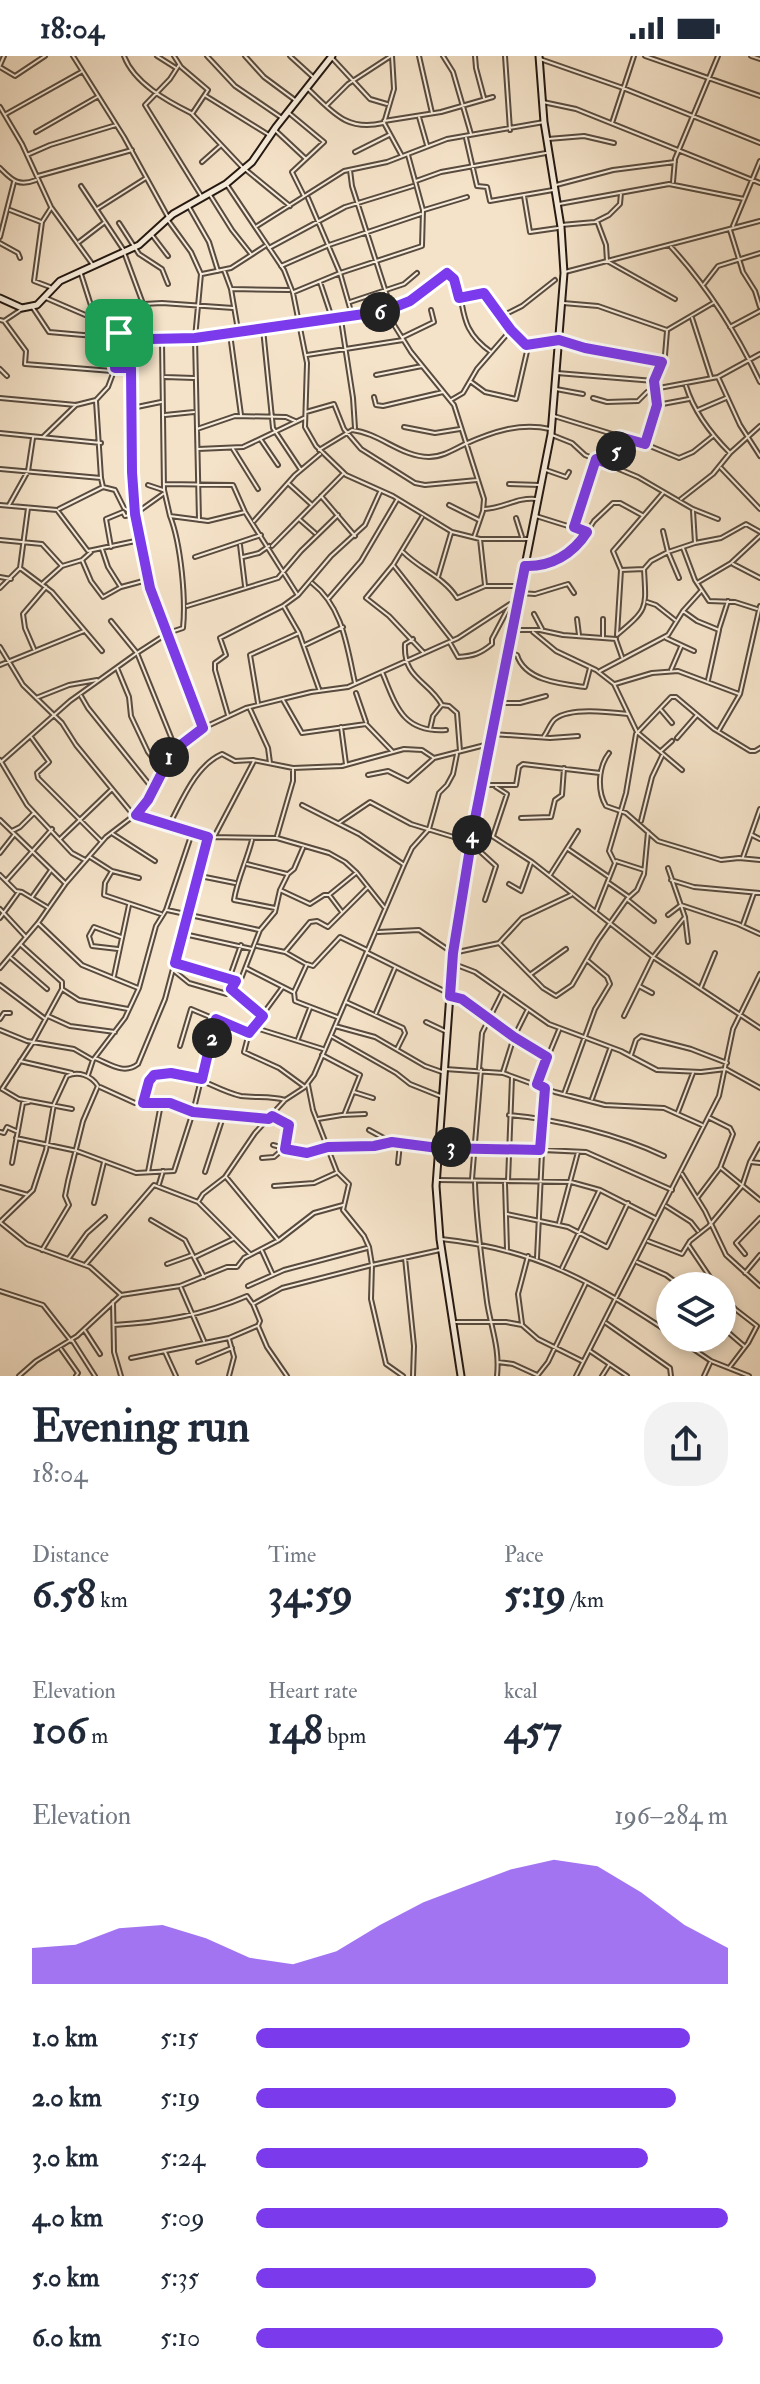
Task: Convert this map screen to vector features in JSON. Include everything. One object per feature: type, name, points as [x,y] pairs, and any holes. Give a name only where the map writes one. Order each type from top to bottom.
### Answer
[{"type":"street","points":[[4,56],[0,67],[15,76],[45,56]]},
{"type":"street","points":[[73,56],[148,176],[201,274],[195,338],[199,520]]},
{"type":"street","points":[[124,56],[135,75],[192,114],[254,179],[290,206]]},
{"type":"street","points":[[157,56],[206,86],[205,96],[192,114]]},
{"type":"street","points":[[174,56],[178,67]]},
{"type":"street","points":[[207,56],[235,86],[282,118]]},
{"type":"street","points":[[245,56],[264,77],[296,101]]},
{"type":"street","points":[[290,56],[314,78]]},
{"type":"street","points":[[326,106],[354,81],[392,56],[394,89],[384,122],[402,156]]},
{"type":"street","points":[[419,56],[432,114]]},
{"type":"street","points":[[443,56],[453,72],[471,136]]},
{"type":"street","points":[[475,56],[484,99]]},
{"type":"street","points":[[505,56],[510,130]]},
{"type":"street","points":[[611,124],[634,56]]},
{"type":"street","points":[[645,56],[760,96]]},
{"type":"street","points":[[673,184],[675,162],[718,56]]},
{"type":"street","points":[[751,56],[760,59]]},
{"type":"street","points":[[131,368],[25,364],[26,351],[2,320],[46,298],[64,278],[134,247],[168,218],[226,184],[245,169],[332,57],[372,100],[389,104]]},
{"type":"street","points":[[393,565],[451,642],[458,657],[481,653],[492,644],[520,589],[526,539],[535,515],[551,432],[564,273],[558,205],[544,122],[539,57],[760,143]]},
{"type":"street","points":[[178,67],[145,105],[202,198]]},
{"type":"street","points":[[5,115],[82,72]]},
{"type":"street","points":[[306,87],[340,118],[354,125],[369,127],[493,97]]},
{"type":"street","points":[[36,132],[98,96]]},
{"type":"street","points":[[205,96],[270,135]]},
{"type":"street","points":[[542,101],[576,109],[760,183]]},
{"type":"street","points":[[0,107],[51,207],[93,266]]},
{"type":"street","points":[[287,112],[324,142],[292,174],[329,245],[352,316]]},
{"type":"street","points":[[418,115],[427,145]]},
{"type":"street","points":[[256,227],[335,176],[350,170],[387,162],[427,145],[544,122]]},
{"type":"street","points":[[26,156],[117,125]]},
{"type":"street","points":[[274,129],[307,159]]},
{"type":"street","points":[[355,152],[389,135]]},
{"type":"street","points":[[465,136],[477,186],[487,187],[491,201],[613,170],[675,162]]},
{"type":"street","points":[[547,139],[584,136],[614,143]]},
{"type":"street","points":[[202,162],[221,145]]},
{"type":"street","points":[[0,168],[14,182],[26,184],[37,177],[132,150]]},
{"type":"street","points":[[201,274],[224,270],[358,202],[441,172],[549,152]]},
{"type":"street","points":[[231,289],[292,291],[422,246],[423,212],[407,154]]},
{"type":"street","points":[[728,327],[760,309],[758,295],[738,259],[731,228],[760,161]]},
{"type":"street","points":[[350,170],[391,309]]},
{"type":"street","points":[[96,209],[148,176]]},
{"type":"street","points":[[0,237],[14,182]]},
{"type":"street","points":[[226,184],[281,266],[292,291],[306,355],[304,418],[310,439],[344,473],[398,499],[452,532],[480,539],[526,539]]},
{"type":"street","points":[[558,205],[673,184],[744,199]]},
{"type":"street","points":[[81,186],[124,251],[142,302]]},
{"type":"street","points":[[524,195],[531,232],[597,221],[620,204],[621,193]]},
{"type":"street","points":[[210,194],[251,254]]},
{"type":"street","points":[[281,266],[329,245],[467,197]]},
{"type":"street","points":[[188,205],[209,242],[218,271]]},
{"type":"street","points":[[51,207],[42,222],[35,282],[53,288]]},
{"type":"street","points":[[9,209],[42,222]]},
{"type":"street","points":[[597,221],[606,245],[607,261]]},
{"type":"street","points":[[564,273],[760,221]]},
{"type":"street","points":[[78,242],[105,222]]},
{"type":"street","points":[[119,223],[146,260],[162,269],[168,284]]},
{"type":"street","points":[[151,234],[168,256]]},
{"type":"street","points":[[0,243],[18,253],[20,258]]},
{"type":"street","points":[[669,245],[703,285],[760,382]]},
{"type":"street","points":[[703,285],[718,266],[760,253]]},
{"type":"street","points":[[607,261],[675,299]]},
{"type":"street","points":[[224,270],[231,289],[238,331]]},
{"type":"street","points":[[80,272],[95,319]]},
{"type":"street","points":[[349,302],[409,281],[417,273]]},
{"type":"street","points":[[46,298],[139,338],[195,338],[385,311],[422,293],[447,273],[454,279],[470,334],[491,352]]},
{"type":"street","points":[[501,317],[522,306],[555,280]]},
{"type":"street","points":[[319,281],[333,319]]},
{"type":"street","points":[[459,298],[482,292],[511,330],[528,345]]},
{"type":"street","points":[[0,298],[22,308]]},
{"type":"street","points":[[0,398],[76,405],[96,400],[108,387],[114,369],[123,306],[142,302],[233,308]]},
{"type":"street","points":[[562,303],[598,306],[667,330],[713,303]]},
{"type":"street","points":[[32,307],[49,332],[119,338]]},
{"type":"street","points":[[306,355],[346,351],[402,339],[434,322],[431,310]]},
{"type":"street","points":[[385,311],[402,339],[451,400],[479,480],[484,509],[474,537]]},
{"type":"street","points":[[691,316],[711,378]]},
{"type":"street","points":[[340,318],[355,430]]},
{"type":"street","points":[[263,329],[275,432],[301,470]]},
{"type":"street","points":[[451,400],[463,393],[491,352],[511,330]]},
{"type":"street","points":[[645,444],[657,405],[654,381],[666,349],[667,330]]},
{"type":"street","points":[[230,334],[241,416]]},
{"type":"street","points":[[139,338],[131,368],[133,513],[149,580],[203,728]]},
{"type":"street","points":[[86,861],[72,853],[34,813],[1,761],[53,714],[117,667],[168,633],[183,628],[185,607],[176,536],[164,492],[162,340]]},
{"type":"street","points":[[528,345],[559,340],[662,362]]},
{"type":"street","points":[[470,381],[485,392],[516,399],[528,345]]},
{"type":"street","points":[[593,398],[607,402],[633,402],[656,389],[718,377],[760,354]]},
{"type":"street","points":[[376,375],[423,366]]},
{"type":"street","points":[[0,369],[7,376]]},
{"type":"street","points":[[556,373],[654,381]]},
{"type":"street","points":[[163,377],[195,378]]},
{"type":"street","points":[[718,377],[760,456]]},
{"type":"street","points":[[686,384],[690,399],[713,436],[730,453]]},
{"type":"street","points":[[555,389],[583,394]]},
{"type":"street","points":[[374,397],[376,405],[383,406],[444,391]]},
{"type":"street","points":[[697,410],[727,398]]},
{"type":"street","points":[[657,405],[690,399]]},
{"type":"street","points":[[96,400],[103,487]]},
{"type":"street","points":[[131,408],[163,401]]},
{"type":"street","points":[[304,412],[334,404],[346,432],[368,455],[421,485],[479,480]]},
{"type":"street","points":[[42,437],[76,405]]},
{"type":"street","points":[[163,415],[196,412]]},
{"type":"street","points":[[553,416],[645,444],[679,458],[693,452],[713,436]]},
{"type":"street","points":[[196,429],[226,417],[289,417],[296,421]]},
{"type":"street","points":[[197,449],[232,448],[261,439],[304,418]]},
{"type":"street","points":[[680,500],[720,467],[730,453],[760,426]]},
{"type":"street","points":[[404,427],[435,433],[462,429]]},
{"type":"street","points":[[253,521],[301,470],[346,432],[355,430],[422,456],[434,457],[512,428],[551,432],[572,443],[585,455],[612,465],[693,509],[718,519]]},
{"type":"street","points":[[0,433],[101,443]]},
{"type":"street","points":[[9,505],[28,471],[33,436]]},
{"type":"street","points":[[612,465],[620,437]]},
{"type":"street","points":[[261,439],[278,465]]},
{"type":"street","points":[[232,448],[258,489]]},
{"type":"street","points":[[574,527],[596,459]]},
{"type":"street","points":[[720,467],[760,509]]},
{"type":"street","points":[[0,469],[101,478]]},
{"type":"street","points":[[544,469],[566,477],[569,472]]},
{"type":"street","points":[[241,557],[270,547],[344,473]]},
{"type":"street","points":[[164,484],[233,485],[245,512],[262,534],[298,595]]},
{"type":"street","points":[[288,484],[312,504]]},
{"type":"street","points":[[509,484],[541,485]]},
{"type":"street","points":[[148,485],[164,492]]},
{"type":"street","points":[[0,505],[57,510],[103,487],[115,490],[124,508],[133,513]]},
{"type":"street","points":[[228,715],[215,670],[215,663],[226,655],[220,638],[298,595],[331,556],[355,536],[369,518],[380,491]]},
{"type":"street","points":[[111,547],[105,520],[123,512],[125,516],[133,513],[164,492]]},
{"type":"street","points":[[622,659],[616,637],[621,570],[613,551],[663,492]]},
{"type":"street","points":[[320,495],[355,536]]},
{"type":"street","points":[[484,509],[519,498],[538,499]]},
{"type":"street","points":[[329,598],[361,561],[398,499]]},
{"type":"street","points":[[525,566],[555,562],[580,543],[594,521],[617,502],[644,516]]},
{"type":"street","points":[[449,505],[480,520]]},
{"type":"street","points":[[0,588],[20,568],[28,507]]},
{"type":"street","points":[[693,509],[695,543]]},
{"type":"street","points":[[57,510],[85,549],[91,552]]},
{"type":"street","points":[[170,516],[213,520],[245,512]]},
{"type":"street","points":[[185,607],[273,581],[338,515]]},
{"type":"street","points":[[423,515],[402,552],[366,598],[385,611],[424,653]]},
{"type":"street","points":[[535,515],[587,532]]},
{"type":"street","points":[[298,518],[317,535]]},
{"type":"street","points":[[516,518],[526,539]]},
{"type":"street","points":[[512,630],[616,637],[640,614],[646,602],[644,569],[651,561],[683,546],[721,538],[746,524],[760,534],[731,563],[697,584]]},
{"type":"street","points":[[663,531],[679,578]]},
{"type":"street","points":[[438,577],[452,532]]},
{"type":"street","points":[[195,557],[262,534]]},
{"type":"street","points":[[480,539],[485,586]]},
{"type":"street","points":[[0,540],[25,541],[47,547],[62,566]]},
{"type":"street","points":[[42,584],[62,566],[82,560],[91,552],[141,540]]},
{"type":"street","points":[[240,544],[245,588]]},
{"type":"street","points":[[683,546],[697,584],[711,602],[728,601],[759,607],[740,694],[719,731]]},
{"type":"street","points":[[102,549],[108,567],[121,587]]},
{"type":"street","points":[[402,552],[448,585],[457,598],[485,586],[520,589],[535,594],[568,584],[574,593]]},
{"type":"street","points":[[82,560],[91,581],[103,597],[121,587],[149,580]]},
{"type":"street","points":[[731,563],[760,578]]},
{"type":"street","points":[[20,568],[46,587],[102,651]]},
{"type":"street","points":[[621,570],[644,569]]},
{"type":"street","points":[[0,577],[11,579]]},
{"type":"street","points":[[311,582],[329,598],[343,627],[355,683]]},
{"type":"street","points":[[35,650],[25,628],[23,614],[46,587]]},
{"type":"street","points":[[598,671],[665,638],[701,591]]},
{"type":"street","points":[[707,682],[728,601]]},
{"type":"street","points":[[646,602],[656,605],[676,620]]},
{"type":"street","points":[[0,968],[102,842],[136,815],[175,748],[203,728],[250,707],[355,683],[451,642],[514,603]]},
{"type":"street","points":[[461,1376],[440,1239],[436,1180],[446,1031],[453,953],[474,824],[512,630],[514,603]]},
{"type":"street","points":[[283,606],[299,633],[319,690]]},
{"type":"street","points":[[683,611],[719,630]]},
{"type":"street","points":[[534,614],[543,630]]},
{"type":"street","points":[[577,619],[579,636]]},
{"type":"street","points":[[603,619],[603,638]]},
{"type":"street","points":[[111,621],[137,653],[175,748]]},
{"type":"street","points":[[304,645],[343,627]]},
{"type":"street","points":[[0,665],[85,630]]},
{"type":"street","points":[[533,632],[565,657],[598,671],[614,684],[637,732],[682,770]]},
{"type":"street","points":[[259,705],[250,655],[299,633]]},
{"type":"street","points":[[665,638],[694,651]]},
{"type":"street","points":[[198,1202],[203,1194],[225,1177],[244,1148],[285,1100],[306,1085],[412,848],[429,829],[437,797],[453,774],[459,753],[457,713],[449,706],[442,705],[405,662],[405,644],[413,639]]},
{"type":"street","points":[[671,671],[681,646]]},
{"type":"street","points":[[0,647],[14,673],[53,714],[126,807],[136,815],[208,837],[277,838],[337,856],[357,873],[385,908]]},
{"type":"street","points":[[508,652],[517,655],[533,675],[564,684],[585,687],[590,667]]},
{"type":"street","points":[[117,667],[129,697],[131,716],[148,752],[161,770]]},
{"type":"street","points":[[382,671],[400,714],[430,729],[446,730]]},
{"type":"street","points":[[614,684],[671,671],[683,672],[740,694]]},
{"type":"street","points":[[36,698],[69,685],[92,679],[98,681]]},
{"type":"street","points":[[356,693],[366,724],[393,752]]},
{"type":"street","points":[[80,695],[153,789]]},
{"type":"street","points":[[497,703],[520,703],[546,696]]},
{"type":"street","points":[[645,870],[615,861],[609,851],[621,811],[637,732],[674,696],[719,731],[752,751],[760,748]]},
{"type":"street","points":[[283,700],[302,733],[366,724]]},
{"type":"street","points":[[430,729],[433,716],[442,705]]},
{"type":"street","points":[[250,707],[268,748],[270,764]]},
{"type":"street","points":[[660,709],[672,723]]},
{"type":"street","points":[[544,736],[552,722],[563,716],[597,711],[628,714]]},
{"type":"street","points":[[677,738],[698,714]]},
{"type":"street","points":[[341,726],[347,766]]},
{"type":"street","points":[[492,734],[578,736]]},
{"type":"street","points":[[30,736],[49,762],[37,773],[38,778],[102,842]]},
{"type":"street","points":[[641,823],[661,753],[672,741]]},
{"type":"street","points":[[368,775],[388,771],[408,781],[434,758],[490,744]]},
{"type":"street","points":[[169,825],[197,776],[214,758],[224,754],[235,761],[255,760],[293,768],[347,766],[393,752],[422,750],[434,758]]},
{"type":"street","points":[[609,753],[600,773],[603,804],[641,823],[656,840],[715,858],[760,860]]},
{"type":"street","points":[[214,837],[255,760]]},
{"type":"street","points":[[482,784],[516,785],[523,764],[600,773]]},
{"type":"street","points":[[521,818],[551,817],[555,800],[563,792],[564,767]]},
{"type":"street","points":[[277,838],[293,781],[293,768]]},
{"type":"street","points":[[493,836],[507,794],[496,786]]},
{"type":"street","points":[[60,839],[113,788]]},
{"type":"street","points":[[339,823],[370,802],[403,820],[471,844],[496,866],[485,900]]},
{"type":"street","points":[[302,805],[339,823],[404,865]]},
{"type":"street","points":[[743,858],[760,809]]},
{"type":"street","points":[[11,831],[34,813]]},
{"type":"street","points":[[0,820],[66,883]]},
{"type":"street","points":[[474,824],[532,862],[653,957],[760,1028]]},
{"type":"street","points":[[6,881],[52,829]]},
{"type":"street","points":[[550,876],[578,831]]},
{"type":"street","points":[[499,943],[543,988],[558,996],[572,985],[610,924],[637,890],[645,870],[648,832]]},
{"type":"street","points":[[112,833],[155,861]]},
{"type":"street","points":[[87,1075],[139,988],[156,926],[166,910],[192,833]]},
{"type":"street","points":[[751,834],[760,839]]},
{"type":"street","points":[[0,853],[14,835]]},
{"type":"street","points":[[0,1030],[33,1042],[74,1049],[121,1069],[129,1070],[137,1066],[165,999],[208,837]]},
{"type":"street","points":[[253,839],[242,878],[236,883],[234,900],[276,908]]},
{"type":"street","points":[[173,970],[189,983],[226,994],[241,979],[260,930],[276,908],[280,890],[294,869],[303,846]]},
{"type":"street","points":[[567,849],[609,877]]},
{"type":"street","points":[[90,857],[112,871],[139,878]]},
{"type":"street","points":[[595,912],[615,861]]},
{"type":"street","points":[[509,884],[521,891],[532,862]]},
{"type":"street","points":[[246,863],[288,874]]},
{"type":"street","points":[[668,868],[685,917],[688,942]]},
{"type":"street","points":[[31,898],[51,870]]},
{"type":"street","points":[[112,871],[105,883],[104,895],[162,915]]},
{"type":"street","points":[[280,890],[306,903],[329,895],[357,873]]},
{"type":"street","points":[[0,875],[18,892],[47,907]]},
{"type":"street","points":[[200,876],[236,883]]},
{"type":"street","points":[[671,880],[694,887],[760,893]]},
{"type":"street","points":[[608,883],[654,921]]},
{"type":"street","points":[[285,952],[310,922],[317,921],[328,927],[367,887]]},
{"type":"street","points":[[0,918],[18,892]]},
{"type":"street","points":[[743,925],[754,893]]},
{"type":"street","points":[[376,932],[419,930],[453,953],[499,943],[522,918],[572,894]]},
{"type":"street","points":[[329,895],[342,912]]},
{"type":"street","points":[[114,978],[129,903]]},
{"type":"street","points":[[668,915],[681,905]]},
{"type":"street","points":[[681,905],[743,925],[760,934]]},
{"type":"street","points":[[0,909],[26,936]]},
{"type":"street","points":[[166,910],[260,930]]},
{"type":"street","points":[[624,1016],[653,957],[685,917]]},
{"type":"street","points":[[38,923],[82,965],[139,988]]},
{"type":"street","points":[[118,949],[92,946],[89,936],[94,927],[121,937]]},
{"type":"street","points":[[182,934],[254,948],[261,945],[285,952],[313,966],[340,937],[462,999],[547,1057]]},
{"type":"street","points":[[20,944],[62,982],[62,989],[2,1090],[19,1099],[72,1109]]},
{"type":"street","points":[[229,978],[241,945]]},
{"type":"street","points":[[530,975],[566,949]]},
{"type":"street","points":[[700,988],[715,953]]},
{"type":"street","points":[[0,957],[7,961]]},
{"type":"street","points":[[10,958],[47,989]]},
{"type":"street","points":[[564,1094],[595,1009],[610,981],[587,960]]},
{"type":"street","points":[[175,963],[236,981]]},
{"type":"street","points":[[307,964],[294,992],[294,1000],[338,1017]]},
{"type":"street","points":[[453,964],[470,969],[560,1029],[663,1071],[726,1069],[760,1088]]},
{"type":"street","points":[[375,1014],[395,967]]},
{"type":"street","points":[[246,968],[294,992]]},
{"type":"street","points":[[576,1376],[709,1118],[722,1089],[733,1029],[760,974]]},
{"type":"street","points":[[0,985],[46,1017],[70,1026],[115,1032]]},
{"type":"street","points":[[638,985],[652,993]]},
{"type":"street","points":[[282,988],[249,1033],[244,1052],[306,1085],[337,1172],[349,1186],[343,1205],[348,1218],[364,1236],[369,1247],[371,1299],[382,1337],[384,1358],[388,1367],[400,1376]]},
{"type":"street","points":[[62,989],[79,1000],[129,1009]]},
{"type":"street","points":[[231,989],[263,1016]]},
{"type":"street","points":[[497,1376],[496,1336],[490,1321],[473,1181],[482,1033],[502,993]]},
{"type":"street","points":[[345,1001],[405,1030],[397,1049]]},
{"type":"street","points":[[297,1040],[311,1007]]},
{"type":"street","points":[[180,1046],[190,1009],[249,1033]]},
{"type":"street","points":[[503,1073],[514,1037],[528,1009]]},
{"type":"street","points":[[0,1019],[4,1013],[10,1013]]},
{"type":"street","points":[[16,1138],[77,1151],[136,1173],[175,1170],[216,1019]]},
{"type":"street","points":[[755,1025],[759,1020]]},
{"type":"street","points":[[426,1022],[446,1031]]},
{"type":"street","points":[[334,1026],[375,1037],[425,1066],[444,1071],[503,1073],[591,1102],[659,1108],[704,1126]]},
{"type":"street","points":[[255,1028],[324,1049]]},
{"type":"street","points":[[537,1084],[560,1029]]},
{"type":"street","points":[[330,1035],[396,1073],[405,1082],[442,1096]]},
{"type":"street","points":[[631,1056],[636,1040],[641,1036],[691,1049],[727,1063]]},
{"type":"street","points":[[591,1102],[610,1048]]},
{"type":"street","points":[[322,1055],[360,1075],[344,1115]]},
{"type":"street","points":[[19,1061],[87,1075],[98,1086],[132,1102],[153,1105],[161,1102],[193,1112],[223,1117],[270,1118],[289,1125],[284,1149],[274,1157],[262,1158]]},
{"type":"street","points":[[677,1114],[694,1072]]},
{"type":"street","points":[[143,1103],[149,1081],[154,1075],[171,1073],[202,1079],[227,1092],[285,1100]]},
{"type":"street","points":[[74,1074],[67,1076],[54,1104],[35,1185],[29,1195],[0,1222],[14,1235],[42,1250],[86,1264],[121,1295]]},
{"type":"street","points":[[507,1250],[506,1181],[512,1076]]},
{"type":"street","points":[[42,1250],[69,1205],[65,1194],[83,1121],[98,1086]]},
{"type":"street","points":[[537,1259],[545,1088]]},
{"type":"street","points":[[353,1091],[373,1098]]},
{"type":"street","points":[[12,1163],[20,1110],[23,1103],[30,1101]]},
{"type":"street","points":[[148,1172],[161,1102]]},
{"type":"street","points":[[317,1119],[365,1114]]},
{"type":"street","points":[[509,1115],[542,1119],[624,1139],[664,1156]]},
{"type":"street","points":[[205,1172],[223,1117]]},
{"type":"street","points":[[698,1198],[720,1168],[732,1130],[709,1118]]},
{"type":"street","points":[[0,1132],[4,1133],[7,1127],[17,1131]]},
{"type":"street","points":[[369,1130],[392,1142]]},
{"type":"street","points":[[273,1145],[307,1153],[328,1147],[374,1146],[392,1142],[438,1148],[579,1151],[593,1154],[672,1190]]},
{"type":"street","points":[[398,1163],[400,1143]]},
{"type":"street","points":[[647,1240],[680,1255],[742,1186],[760,1144]]},
{"type":"street","points":[[559,1225],[579,1151]]},
{"type":"street","points":[[94,1203],[104,1161]]},
{"type":"street","points":[[750,1162],[760,1163]]},
{"type":"street","points":[[720,1168],[760,1200]]},
{"type":"street","points":[[159,1185],[163,1171]]},
{"type":"street","points":[[274,1186],[314,1183],[337,1172]]},
{"type":"street","points":[[682,1173],[726,1255],[760,1286]]},
{"type":"street","points":[[225,1177],[279,1240]]},
{"type":"street","points":[[436,1180],[571,1182],[600,1190],[658,1219]]},
{"type":"street","points":[[86,1264],[151,1187],[159,1185],[198,1202],[251,1255]]},
{"type":"street","points":[[0,1187],[29,1195]]},
{"type":"street","points":[[562,1269],[600,1190]]},
{"type":"street","points":[[507,1214],[559,1225],[607,1247],[628,1203]]},
{"type":"street","points":[[19,1376],[36,1361],[72,1340],[121,1295],[180,1286],[227,1267],[237,1267],[244,1258],[279,1240],[314,1213],[343,1205]]},
{"type":"street","points":[[665,1205],[691,1222],[698,1233]]},
{"type":"street","points":[[69,1259],[87,1233],[105,1217]]},
{"type":"street","points":[[745,1254],[736,1243],[760,1218]]},
{"type":"street","points":[[151,1220],[182,1237],[205,1278]]},
{"type":"street","points":[[167,1264],[234,1239]]},
{"type":"street","points":[[440,1239],[479,1243],[537,1259],[618,1298],[656,1324]]},
{"type":"street","points":[[689,1245],[707,1272]]},
{"type":"street","points":[[248,1286],[296,1266],[369,1247]]},
{"type":"street","points":[[262,1250],[273,1275]]},
{"type":"street","points":[[253,1304],[282,1288],[442,1250]]},
{"type":"street","points":[[744,1274],[760,1255]]},
{"type":"street","points":[[522,1325],[518,1294],[528,1256]]},
{"type":"street","points":[[405,1257],[414,1346],[413,1376]]},
{"type":"street","points":[[636,1262],[659,1272]]},
{"type":"street","points":[[498,1362],[513,1364],[538,1376],[544,1370],[587,1282]]},
{"type":"street","points":[[180,1286],[204,1342]]},
{"type":"street","points":[[0,1291],[43,1305],[72,1340],[95,1376]]},
{"type":"street","points":[[114,1325],[213,1311],[247,1296],[260,1321],[258,1326],[270,1353],[287,1376]]},
{"type":"street","points":[[113,1302],[115,1360],[121,1376]]},
{"type":"street","points":[[729,1368],[756,1325],[736,1310]]},
{"type":"street","points":[[454,1322],[490,1321],[522,1325],[538,1339],[583,1362]]},
{"type":"street","points":[[605,1322],[670,1368],[671,1376]]},
{"type":"street","points":[[131,1358],[229,1338],[258,1326]]},
{"type":"street","points":[[84,1330],[100,1354]]},
{"type":"street","points":[[229,1338],[234,1362],[229,1376]]},
{"type":"street","points":[[736,1340],[744,1347]]},
{"type":"street","points":[[198,1362],[233,1347]]},
{"type":"street","points":[[61,1348],[78,1373],[76,1376]]},
{"type":"street","points":[[164,1351],[176,1376]]},
{"type":"street","points":[[589,1351],[627,1376]]},
{"type":"street","points":[[698,1352],[711,1361],[749,1376]]},
{"type":"street","points":[[704,1376],[711,1361]]},
{"type":"street","points":[[602,1376],[610,1364]]},
{"type":"route","points":[[447,273],[457,285],[459,298],[484,293],[526,345],[559,340],[662,362],[654,381],[658,396],[656,411],[645,444],[620,437],[612,465],[596,459],[574,527],[587,532],[580,543],[555,562],[525,566],[476,813],[453,953],[450,996],[462,999],[547,1057],[537,1084],[545,1088],[540,1150],[438,1148],[392,1142],[374,1146],[328,1147],[302,1153],[285,1149],[289,1125],[272,1116],[269,1119],[223,1117],[193,1112],[170,1103],[143,1103],[149,1081],[154,1075],[171,1073],[202,1079],[216,1019],[249,1033],[263,1016],[231,989],[236,981],[175,963],[208,837],[136,815],[148,800],[173,751],[203,728],[150,588],[133,493],[131,368],[115,368],[119,333],[119,329],[139,338],[195,338],[385,311],[410,301],[447,273]]}]
